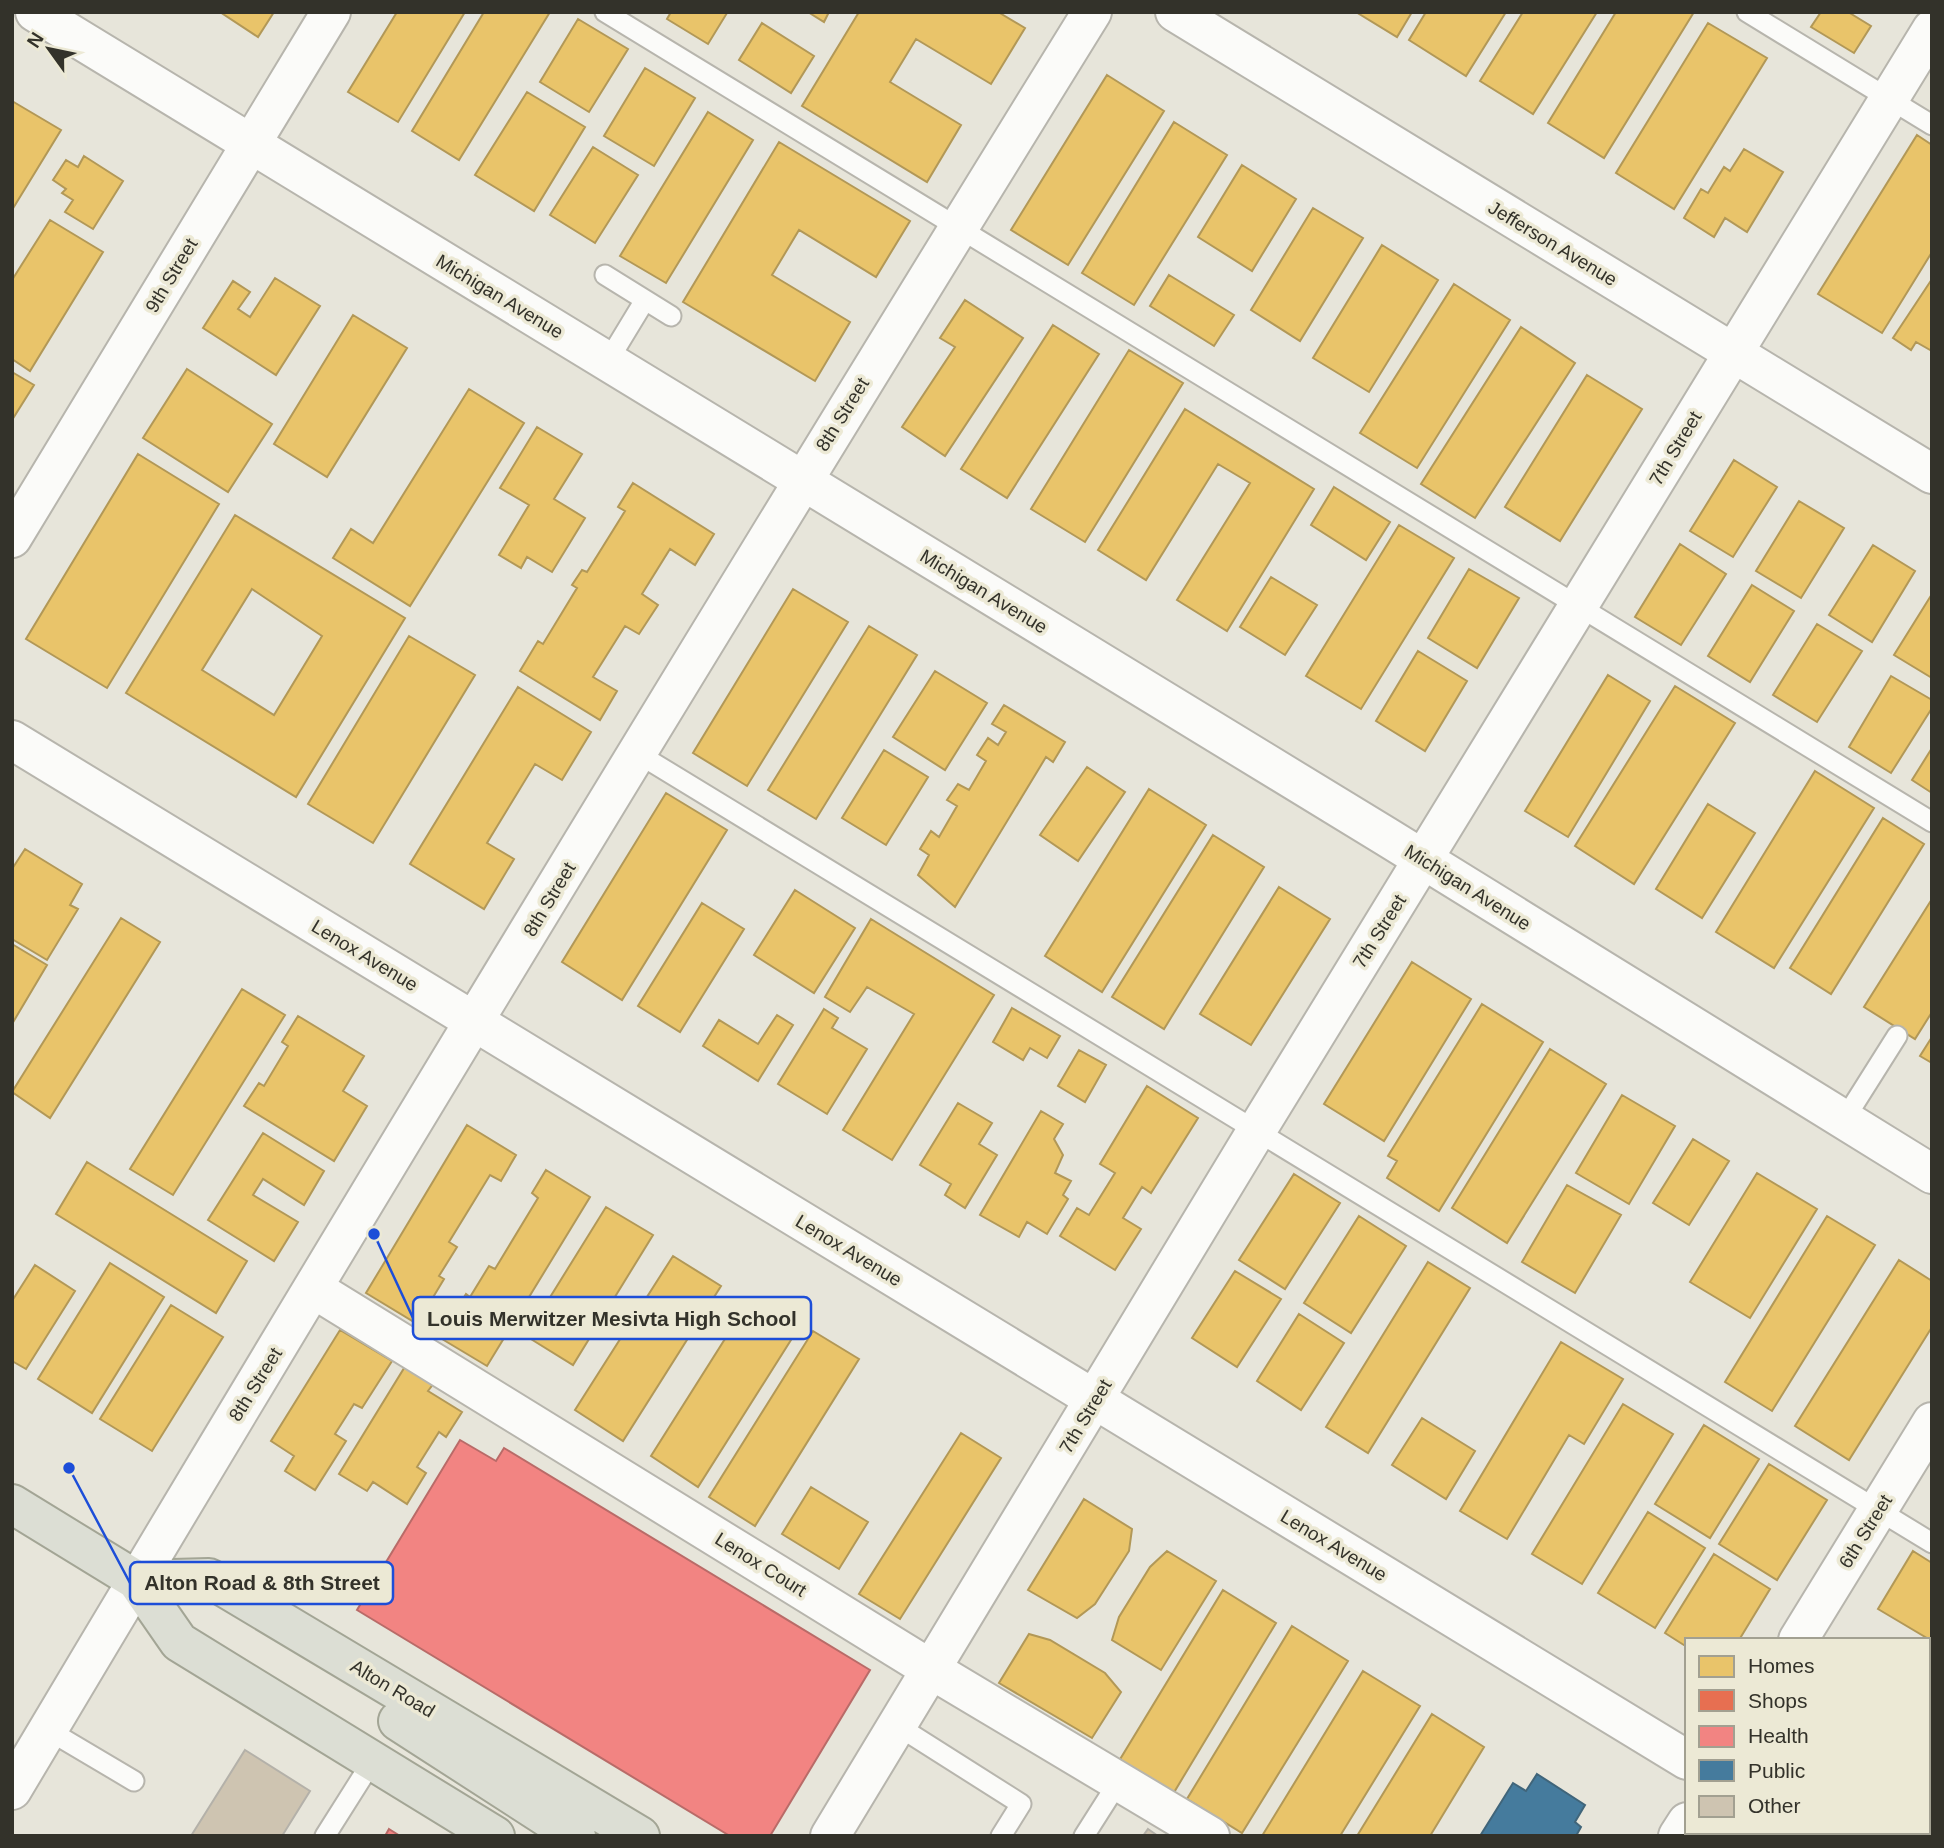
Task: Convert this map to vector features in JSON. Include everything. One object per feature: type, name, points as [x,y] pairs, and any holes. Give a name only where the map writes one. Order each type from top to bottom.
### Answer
[{"type":"highway","points":[[12,1504],[136,1580],[198,1591],[576,1836]]},
{"type":"highway","name":"Alton Road","points":[[136,1580],[209,1578],[640,1836]]},
{"type":"highway","points":[[136,1580],[179,1642],[495,1836]]},
{"type":"street","name":"Michigan Avenue","points":[[35,12],[1423,859],[1932,1174]]},
{"type":"street","name":"9th Street","points":[[12,538],[331,12]]},
{"type":"street","name":"8th Street","points":[[12,1790],[136,1580],[802,480],[1092,12]]},
{"type":"street","name":"Jefferson Avenue","points":[[1175,12],[1932,474]]},
{"type":"street","name":"7th Street","points":[[830,1836],[1257,1130],[1932,29]]},
{"type":"street","name":"Lenox Avenue","points":[[12,740],[1685,1758]]},
{"type":"street","name":"Lenox Court","points":[[314,1289],[932,1670],[1210,1836]]},
{"type":"street","name":"6th Street","points":[[1799,1638],[1932,1423]]},
{"type":"lane","points":[[605,12],[1932,822]]},
{"type":"lane","points":[[1747,12],[1932,125]]},
{"type":"lane","points":[[605,275],[671,316]]},
{"type":"lane","points":[[608,361],[645,299]]},
{"type":"lane","points":[[637,753],[1932,1543]]},
{"type":"lane","points":[[1844,1120],[1897,1036]]},
{"type":"lane","points":[[898,1726],[1021,1804],[1001,1836]]},
{"type":"lane","points":[[48,1730],[134,1781]]},
{"type":"lane","points":[[325,1836],[373,1760]]},
{"type":"lane","points":[[1084,1836],[1119,1781]]},
{"type":"shaded area","points":[[1932,1770],[1932,1836],[1888,1836],[1930,1834]]},
{"type":"shaded area","points":[[1848,1834],[1850,1836],[1694,1836]]},
{"type":"building: Homes","points":[[220,12],[274,12],[258,37]]},
{"type":"building: Homes","points":[[397,12],[465,12],[398,122],[348,92]]},
{"type":"building: Homes","points":[[484,12],[550,12],[459,160],[412,131]]},
{"type":"building: Homes","points":[[671,12],[727,13],[708,44],[667,19]]},
{"type":"building: Homes","points":[[808,12],[829,12],[824,22]]},
{"type":"building: Homes","points":[[859,12],[998,12],[1025,28],[991,84],[916,39],[890,82],[961,125],[927,182],[802,106]]},
{"type":"building: Homes","points":[[1356,12],[1412,12],[1397,37]]},
{"type":"building: Homes","points":[[1426,12],[1506,12],[1466,76],[1409,40]]},
{"type":"building: Homes","points":[[1523,12],[1597,12],[1533,114],[1480,81]]},
{"type":"building: Homes","points":[[1616,12],[1694,12],[1604,158],[1548,123]]},
{"type":"building: Homes","points":[[1821,12],[1848,12],[1871,26],[1854,53],[1811,27]]},
{"type":"building: Homes","points":[[578,19],[628,49],[589,112],[540,82]]},
{"type":"building: Homes","points":[[762,23],[814,56],[791,93],[739,60]]},
{"type":"building: Homes","points":[[1708,23],[1767,58],[1674,209],[1616,173]]},
{"type":"building: Homes","points":[[645,68],[695,98],[654,166],[604,136]]},
{"type":"building: Homes","points":[[1107,75],[1164,111],[1068,265],[1011,230]]},
{"type":"building: Homes","points":[[527,92],[585,127],[534,211],[475,175]]},
{"type":"building: Homes","points":[[12,101],[61,130],[12,210]]},
{"type":"building: Homes","points":[[708,112],[753,140],[666,283],[620,256]]},
{"type":"building: Homes","points":[[1174,122],[1227,155],[1134,305],[1082,273]]},
{"type":"building: Homes","points":[[1917,135],[1932,145],[1932,252],[1882,333],[1818,294]]},
{"type":"building: Homes","points":[[779,142],[910,221],[876,277],[799,230],[772,275],[850,322],[815,381],[683,302]]},
{"type":"building: Homes","points":[[593,147],[638,175],[595,243],[550,215]]},
{"type":"building: Homes","points":[[1744,149],[1783,172],[1747,232],[1725,218],[1714,237],[1684,218],[1701,189],[1708,193],[1724,167],[1730,171]]},
{"type":"building: Homes","points":[[84,156],[123,181],[93,229],[65,212],[73,200],[62,193],[66,189],[53,180],[66,160],[78,167]]},
{"type":"building: Homes","points":[[1242,165],[1296,199],[1252,271],[1198,237]]},
{"type":"building: Homes","points":[[1313,208],[1363,238],[1300,341],[1251,310]]},
{"type":"building: Homes","points":[[50,220],[103,252],[30,371],[12,359],[12,280]]},
{"type":"building: Homes","points":[[1382,245],[1438,280],[1369,392],[1313,358]]},
{"type":"building: Homes","points":[[1169,275],[1234,315],[1214,346],[1150,306]]},
{"type":"building: Homes","points":[[275,278],[320,306],[276,375],[203,328],[233,281],[250,292],[238,309],[250,317]]},
{"type":"building: Homes","points":[[1932,279],[1932,351],[1916,342],[1911,350],[1893,338]]},
{"type":"building: Homes","points":[[1454,284],[1510,320],[1417,468],[1360,433]]},
{"type":"building: Homes","points":[[965,300],[1023,338],[945,456],[902,427],[955,347],[940,338]]},
{"type":"building: Homes","points":[[353,315],[407,348],[327,477],[274,444]]},
{"type":"building: Homes","points":[[1053,325],[1099,354],[1007,498],[961,469]]},
{"type":"building: Homes","points":[[1521,327],[1575,363],[1475,518],[1421,484]]},
{"type":"building: Homes","points":[[1129,350],[1183,383],[1085,542],[1031,509]]},
{"type":"building: Homes","points":[[187,369],[272,424],[228,492],[143,438]]},
{"type":"building: Homes","points":[[12,372],[34,385],[12,420]]},
{"type":"building: Homes","points":[[1587,375],[1642,409],[1560,541],[1505,507]]},
{"type":"building: Homes","points":[[469,389],[524,423],[410,606],[333,558],[351,529],[373,543]]},
{"type":"building: Homes","points":[[1185,409],[1314,489],[1227,631],[1177,600],[1250,483],[1218,464],[1146,580],[1098,550]]},
{"type":"building: Homes","points":[[537,427],[582,454],[554,499],[585,518],[552,572],[527,557],[521,568],[499,555],[529,505],[500,488]]},
{"type":"building: Homes","points":[[138,454],[219,504],[107,688],[26,639]]},
{"type":"building: Homes","points":[[1734,460],[1777,487],[1733,557],[1690,531]]},
{"type":"building: Homes","points":[[633,483],[714,534],[695,565],[670,549],[642,594],[658,605],[639,634],[625,626],[593,677],[617,691],[600,720],[520,671],[538,641],[543,644],[577,588],[572,585],[582,570],[587,572],[625,511],[618,507]]},
{"type":"building: Homes","points":[[1334,487],[1390,522],[1366,560],[1311,525]]},
{"type":"building: Homes","points":[[1799,501],[1844,528],[1801,598],[1756,571]]},
{"type":"building: Homes","points":[[235,515],[405,618],[296,797],[126,693]],"holes":[[[252,589],[322,636],[274,715],[202,670]]]},
{"type":"building: Homes","points":[[1399,525],[1454,558],[1361,709],[1306,676]]},
{"type":"building: Homes","points":[[1680,544],[1726,574],[1681,645],[1635,617]]},
{"type":"building: Homes","points":[[1873,545],[1915,571],[1872,642],[1829,615]]},
{"type":"building: Homes","points":[[1469,569],[1519,598],[1477,668],[1428,638]]},
{"type":"building: Homes","points":[[1271,577],[1317,605],[1285,655],[1240,627]]},
{"type":"building: Homes","points":[[1752,585],[1794,611],[1750,682],[1708,656]]},
{"type":"building: Homes","points":[[793,589],[848,622],[747,786],[693,753]]},
{"type":"building: Homes","points":[[1932,594],[1932,678],[1894,655]]},
{"type":"building: Homes","points":[[1817,624],[1862,651],[1817,722],[1773,695]]},
{"type":"building: Homes","points":[[869,626],[917,655],[816,819],[768,790]]},
{"type":"building: Homes","points":[[409,636],[475,675],[373,843],[308,804]]},
{"type":"building: Homes","points":[[1418,651],[1467,681],[1425,751],[1376,721]]},
{"type":"building: Homes","points":[[935,671],[987,703],[945,770],[893,737]]},
{"type":"building: Homes","points":[[1608,675],[1650,701],[1568,837],[1525,811]]},
{"type":"building: Homes","points":[[1891,676],[1932,700],[1932,708],[1891,773],[1849,747]]},
{"type":"building: Homes","points":[[1675,686],[1735,723],[1634,884],[1575,846]]},
{"type":"building: Homes","points":[[518,687],[591,732],[562,780],[535,764],[487,843],[514,859],[484,909],[410,864]]},
{"type":"building: Homes","points":[[1004,705],[1065,742],[1053,762],[1046,757],[955,907],[918,875],[929,855],[920,849],[931,831],[939,837],[957,806],[947,800],[958,784],[969,790],[986,761],[977,755],[988,738],[998,745],[1006,732],[992,724]]},
{"type":"building: Homes","points":[[1932,748],[1932,793],[1912,780]]},
{"type":"building: Homes","points":[[884,750],[928,777],[886,845],[842,818]]},
{"type":"building: Homes","points":[[1087,767],[1125,792],[1078,861],[1040,835]]},
{"type":"building: Homes","points":[[1815,771],[1874,808],[1774,968],[1716,932]]},
{"type":"building: Homes","points":[[1149,789],[1206,825],[1102,992],[1045,956]]},
{"type":"building: Homes","points":[[666,793],[727,830],[622,1000],[562,962]]},
{"type":"building: Homes","points":[[1708,804],[1755,833],[1702,918],[1656,889]]},
{"type":"building: Homes","points":[[1883,818],[1924,844],[1831,994],[1790,968]]},
{"type":"building: Homes","points":[[1213,835],[1264,867],[1164,1029],[1112,997]]},
{"type":"building: Homes","points":[[25,849],[82,884],[70,905],[78,909],[47,960],[12,939],[12,869]]},
{"type":"building: Homes","points":[[1279,887],[1330,919],[1251,1045],[1200,1014]]},
{"type":"building: Homes","points":[[795,890],[855,928],[814,993],[754,955]]},
{"type":"building: Homes","points":[[1932,899],[1932,1012],[1915,1039],[1864,1007]]},
{"type":"building: Homes","points":[[702,903],[744,929],[680,1032],[638,1006]]},
{"type":"building: Homes","points":[[121,918],[160,942],[50,1118],[12,1092]]},
{"type":"building: Homes","points":[[871,919],[994,995],[892,1160],[843,1130],[914,1014],[867,987],[850,1012],[825,997]]},
{"type":"building: Homes","points":[[12,944],[47,965],[12,1024]]},
{"type":"building: Homes","points":[[1412,962],[1471,999],[1384,1141],[1324,1104]]},
{"type":"building: Homes","points":[[242,989],[285,1015],[173,1195],[130,1169]]},
{"type":"building: Homes","points":[[1482,1004],[1543,1042],[1439,1211],[1387,1178],[1397,1161],[1388,1156]]},
{"type":"building: Homes","points":[[1012,1008],[1060,1036],[1047,1058],[1030,1048],[1023,1060],[993,1042]]},
{"type":"building: Homes","points":[[824,1009],[838,1018],[832,1028],[867,1049],[827,1114],[778,1084]]},
{"type":"building: Homes","points":[[777,1015],[793,1025],[758,1081],[703,1046],[719,1020],[758,1044]]},
{"type":"building: Homes","points":[[298,1016],[364,1056],[343,1091],[367,1106],[334,1161],[244,1106],[259,1083],[264,1086],[288,1046],[282,1042]]},
{"type":"building: Homes","points":[[1932,1037],[1932,1063],[1920,1056]]},
{"type":"building: Homes","points":[[1550,1049],[1606,1084],[1507,1243],[1452,1208]]},
{"type":"building: Homes","points":[[1079,1050],[1106,1065],[1085,1102],[1058,1086]]},
{"type":"building: Homes","points":[[1147,1086],[1198,1118],[1151,1193],[1142,1187],[1123,1218],[1141,1229],[1115,1270],[1060,1236],[1077,1208],[1089,1215],[1115,1173],[1100,1164]]},
{"type":"building: Homes","points":[[1622,1095],[1675,1126],[1629,1204],[1576,1173]]},
{"type":"building: Homes","points":[[958,1103],[992,1123],[979,1144],[997,1155],[965,1208],[945,1195],[951,1184],[920,1165]]},
{"type":"building: Homes","points":[[1041,1111],[1063,1124],[1054,1139],[1063,1155],[1055,1173],[1071,1181],[1063,1195],[1068,1199],[1047,1234],[1027,1222],[1019,1237],[980,1215]]},
{"type":"building: Homes","points":[[467,1125],[516,1155],[501,1181],[490,1175],[449,1242],[457,1247],[439,1276],[444,1279],[432,1299],[439,1302],[424,1328],[366,1293]]},
{"type":"building: Homes","points":[[263,1133],[324,1171],[304,1205],[263,1179],[253,1195],[298,1222],[274,1261],[208,1220]]},
{"type":"building: Homes","points":[[1693,1139],[1729,1161],[1689,1225],[1653,1203]]},
{"type":"building: Homes","points":[[87,1162],[247,1261],[216,1313],[56,1214]]},
{"type":"building: Homes","points":[[546,1170],[590,1197],[487,1366],[432,1333],[444,1314],[451,1318],[466,1294],[470,1297],[489,1266],[495,1269],[538,1198],[532,1193]]},
{"type":"building: Homes","points":[[1757,1173],[1817,1209],[1750,1318],[1690,1282]]},
{"type":"building: Homes","points":[[1294,1174],[1340,1203],[1285,1289],[1239,1260]]},
{"type":"building: Homes","points":[[1567,1185],[1621,1215],[1575,1293],[1522,1262]]},
{"type":"building: Homes","points":[[606,1207],[653,1235],[573,1365],[526,1336]]},
{"type":"building: Homes","points":[[1359,1216],[1406,1246],[1351,1333],[1304,1303]]},
{"type":"building: Homes","points":[[1827,1216],[1875,1245],[1772,1411],[1725,1382]]},
{"type":"building: Homes","points":[[673,1256],[721,1286],[623,1441],[575,1410]]},
{"type":"building: Homes","points":[[1899,1260],[1932,1281],[1932,1327],[1849,1460],[1795,1426]]},
{"type":"building: Homes","points":[[1428,1262],[1470,1288],[1368,1453],[1326,1427]]},
{"type":"building: Homes","points":[[110,1263],[164,1297],[92,1413],[38,1379]]},
{"type":"building: Homes","points":[[35,1265],[75,1291],[26,1369],[12,1361],[12,1301]]},
{"type":"building: Homes","points":[[1235,1271],[1281,1299],[1237,1367],[1192,1338]]},
{"type":"building: Homes","points":[[749,1301],[796,1332],[698,1487],[651,1456]]},
{"type":"building: Homes","points":[[171,1305],[223,1337],[152,1451],[100,1419]]},
{"type":"building: Homes","points":[[1299,1314],[1344,1343],[1301,1410],[1257,1381]]},
{"type":"building: Homes","points":[[340,1330],[392,1361],[362,1408],[354,1404],[335,1434],[346,1441],[315,1490],[285,1471],[294,1456],[271,1441]]},
{"type":"building: Homes","points":[[813,1331],[859,1359],[755,1526],[709,1497]]},
{"type":"building: Homes","points":[[1561,1342],[1623,1379],[1584,1444],[1569,1435],[1507,1539],[1460,1511]]},
{"type":"building: Homes","points":[[406,1365],[434,1383],[428,1391],[462,1412],[446,1437],[439,1432],[417,1467],[426,1473],[407,1504],[373,1482],[367,1491],[339,1474]]},
{"type":"building: Homes","points":[[1623,1404],[1673,1434],[1582,1584],[1532,1554]]},
{"type":"building: Homes","points":[[1422,1418],[1475,1451],[1446,1499],[1392,1465]]},
{"type":"building: Homes","points":[[1704,1425],[1759,1459],[1710,1538],[1655,1504]]},
{"type":"building: Homes","points":[[961,1433],[1001,1458],[900,1619],[859,1594]]},
{"type":"building: Homes","points":[[1769,1464],[1827,1500],[1777,1580],[1719,1544]]},
{"type":"building: Homes","points":[[811,1487],[868,1522],[839,1569],[782,1534]]},
{"type":"building: Homes","points":[[1084,1499],[1132,1529],[1129,1551],[1095,1604],[1077,1618],[1028,1590]]},
{"type":"building: Homes","points":[[1648,1512],[1705,1548],[1655,1628],[1598,1593]]},
{"type":"building: Homes","points":[[1167,1551],[1216,1581],[1161,1670],[1112,1640],[1119,1617],[1150,1567]]},
{"type":"building: Homes","points":[[1913,1551],[1932,1563],[1932,1641],[1878,1609]]},
{"type":"building: Homes","points":[[1714,1554],[1770,1589],[1740,1638],[1685,1638],[1685,1646],[1665,1633]]},
{"type":"building: Homes","points":[[1223,1590],[1276,1623],[1173,1794],[1119,1761]]},
{"type":"building: Homes","points":[[1292,1626],[1348,1661],[1242,1833],[1187,1799]]},
{"type":"building: Homes","points":[[1029,1634],[1050,1640],[1105,1673],[1121,1692],[1092,1738],[999,1683]]},
{"type":"building: Homes","points":[[1363,1671],[1420,1706],[1340,1836],[1262,1836]]},
{"type":"building: Homes","points":[[1432,1714],[1484,1747],[1430,1836],[1357,1836]]},
{"type":"building: Shops","points":[[1932,1676],[1932,1749],[1930,1748]]},
{"type":"building: Shops","points":[[1932,1821],[1932,1836],[1923,1836],[1930,1834]]},
{"type":"building: Health","points":[[460,1440],[496,1461],[504,1448],[870,1670],[770,1836],[730,1836],[357,1610]]},
{"type":"building: Health","points":[[389,1829],[400,1836],[385,1836]]},
{"type":"building: Public","points":[[1537,1774],[1585,1805],[1575,1822],[1581,1827],[1576,1836],[1480,1836],[1513,1783],[1526,1791]]},
{"type":"building: Other","points":[[245,1750],[310,1791],[282,1836],[191,1836]]},
{"type":"building: Other","points":[[1148,1829],[1158,1836],[1143,1836]]},
{"type":"place","name":"Louis Merwitzer Mesivta High School","points":[[374,1234]]},
{"type":"place","name":"Alton Road & 8th Street","points":[[69,1468]]}]
